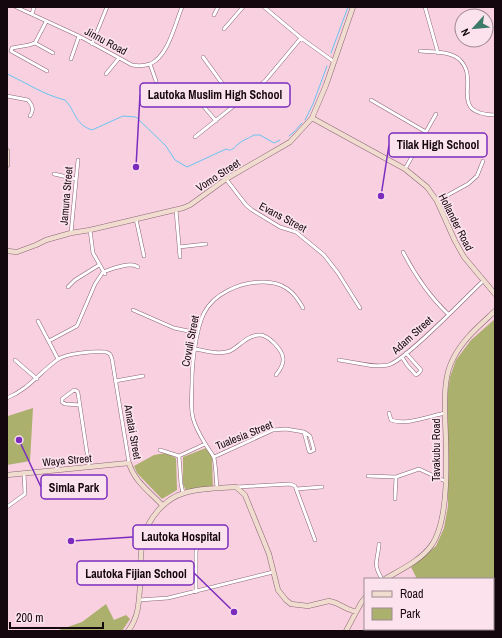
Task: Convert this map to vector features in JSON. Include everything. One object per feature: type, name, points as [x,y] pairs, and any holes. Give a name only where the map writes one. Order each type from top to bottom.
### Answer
[{"type":"main road","name":"Vomo Street","points":[[7,251],[17,252],[46,240],[71,233],[176,210],[190,205],[226,179],[290,142],[312,118],[326,85],[333,61],[353,7]]},
{"type":"main road","name":"Hollander Road","points":[[312,118],[405,168],[427,187],[437,200],[455,242],[464,257],[495,294]]},
{"type":"main road","points":[[7,151],[7,165]]},
{"type":"main road","name":"Tavakubu Road","points":[[385,578],[421,556],[430,547],[440,527],[445,506],[445,396],[447,377],[453,359],[468,337],[495,311]]},
{"type":"main road","name":"Waya Street","points":[[7,475],[129,463]]},
{"type":"main road","name":"Amatai Street","points":[[129,463],[132,472],[138,480],[162,505]]},
{"type":"main road","points":[[128,631],[135,622],[139,600],[141,552],[143,538],[148,525],[162,505],[184,493],[217,488],[236,488],[245,495],[269,554],[278,590],[286,600],[291,604],[308,606],[329,601],[356,612]]},
{"type":"main road","points":[[346,631],[360,603],[364,599]]},
{"type":"street","name":"Jinnu Road","points":[[16,7],[79,36],[132,65],[142,66],[150,64]]},
{"type":"street","points":[[32,14],[34,7]]},
{"type":"street","points":[[92,44],[107,7]]},
{"type":"street","points":[[156,82],[150,64],[156,61],[166,50],[182,7]]},
{"type":"street","points":[[214,15],[218,7]]},
{"type":"street","points":[[224,28],[243,7]]},
{"type":"street","points":[[264,7],[301,38],[333,61]]},
{"type":"street","points":[[425,7],[438,53]]},
{"type":"street","points":[[10,48],[29,45],[35,42],[46,22]]},
{"type":"street","points":[[71,58],[79,36]]},
{"type":"street","points":[[195,137],[265,81],[301,38]]},
{"type":"street","points":[[35,42],[53,54]]},
{"type":"street","points":[[10,48],[47,71]]},
{"type":"street","points":[[420,51],[438,53],[459,59],[467,76],[468,101],[470,107],[477,113],[495,115]]},
{"type":"street","points":[[203,57],[237,104]]},
{"type":"street","points":[[106,74],[119,58]]},
{"type":"street","points":[[194,95],[216,121]]},
{"type":"street","points":[[7,96],[28,100],[33,106],[33,111],[30,116]]},
{"type":"street","points":[[371,100],[426,132]]},
{"type":"street","points":[[405,168],[436,114]]},
{"type":"street","name":"Jamuna Street","points":[[71,233],[78,160]]},
{"type":"street","points":[[437,200],[468,184],[477,176],[483,161]]},
{"type":"street","points":[[54,174],[76,179]]},
{"type":"street","name":"Evans Street","points":[[226,179],[246,205],[252,210],[280,227],[296,232],[324,255],[338,273],[360,308]]},
{"type":"street","points":[[176,210],[180,257]]},
{"type":"street","points":[[136,219],[144,256]]},
{"type":"street","points":[[90,230],[93,253],[104,273]]},
{"type":"street","points":[[179,247],[206,244]]},
{"type":"street","points":[[403,252],[428,293],[448,314]]},
{"type":"street","points":[[68,286],[99,265]]},
{"type":"street","points":[[49,341],[77,326],[95,284],[104,273],[128,265],[138,267]]},
{"type":"street","name":"Adam Street","points":[[339,360],[376,366],[390,365],[402,357],[483,281]]},
{"type":"street","name":"Covuli Street","points":[[217,488],[214,457],[205,444],[192,414],[192,378],[198,333],[203,314],[208,306],[220,295],[237,286],[249,282],[266,282],[285,287],[300,302],[303,308]]},
{"type":"street","points":[[134,310],[174,328],[198,333]]},
{"type":"street","points":[[7,398],[37,379],[58,359],[38,321]]},
{"type":"street","points":[[196,348],[216,353],[228,351],[250,336],[262,335],[270,339],[276,345],[283,357],[282,368],[276,375]]},
{"type":"street","name":"Amatai Street","points":[[58,359],[78,354],[106,352],[110,354],[129,463]]},
{"type":"street","points":[[402,357],[416,375],[420,373],[419,367],[406,353]]},
{"type":"street","points":[[16,360],[37,379]]},
{"type":"street","points":[[115,382],[143,376]]},
{"type":"street","points":[[80,406],[65,404],[62,402],[62,399],[71,391],[75,390],[78,393],[80,406],[89,466]]},
{"type":"street","points":[[389,413],[391,420],[396,422],[445,413]]},
{"type":"street","name":"Tualesia Street","points":[[214,457],[273,430],[286,429],[304,432]]},
{"type":"street","points":[[304,432],[310,436],[313,451],[310,452],[309,450],[304,432]]},
{"type":"street","points":[[160,450],[179,456],[205,444]]},
{"type":"street","points":[[179,456],[181,484],[184,493]]},
{"type":"street","points":[[368,476],[396,477],[419,469],[445,481]]},
{"type":"street","points":[[7,507],[25,494],[24,473]]},
{"type":"street","points":[[395,499],[396,477]]},
{"type":"street","points":[[236,488],[290,484],[295,486],[315,540]]},
{"type":"street","points":[[296,489],[322,487]]},
{"type":"street","points":[[196,592],[197,548],[204,543]]},
{"type":"street","points":[[380,544],[376,570],[382,578]]},
{"type":"street","points":[[180,568],[196,570]]},
{"type":"street","points":[[139,600],[160,600],[273,572]]},
{"type":"green space","points":[[495,319],[494,629],[494,578],[416,578],[411,567],[436,546],[444,528],[448,506],[447,396],[450,377],[456,360],[471,340]]},
{"type":"green space","points":[[33,408],[30,461],[7,465],[8,416]]},
{"type":"green space","points":[[206,448],[212,457],[213,491],[187,493],[183,484],[183,457]]},
{"type":"green space","points":[[166,453],[176,458],[177,490],[162,499],[137,473],[134,466],[154,455]]},
{"type":"green space","points":[[106,604],[114,620],[126,615],[130,619],[122,631],[56,631],[82,622]]},
{"type":"green space","points":[[398,630],[492,630],[491,631]]},
{"type":"waterway","points":[[331,53],[348,7]]},
{"type":"waterway","points":[[305,120],[313,104],[327,66]]},
{"type":"waterway","points":[[7,74],[43,92],[65,100],[69,104],[78,121],[92,130],[123,116],[136,117],[166,146],[175,160],[187,167],[226,149],[231,150],[241,142],[254,135],[260,135],[274,143],[280,140]]},
{"type":"waterway","points":[[289,136],[302,123]]},
{"type":"place","name":"Lautoka Muslim High School","points":[[136,167]]},
{"type":"place","name":"Tilak High School","points":[[381,196]]},
{"type":"place","name":"Simla Park","points":[[19,440]]},
{"type":"place","name":"Lautoka Hospital","points":[[71,541]]},
{"type":"place","name":"Lautoka Fijian School","points":[[234,612]]}]
